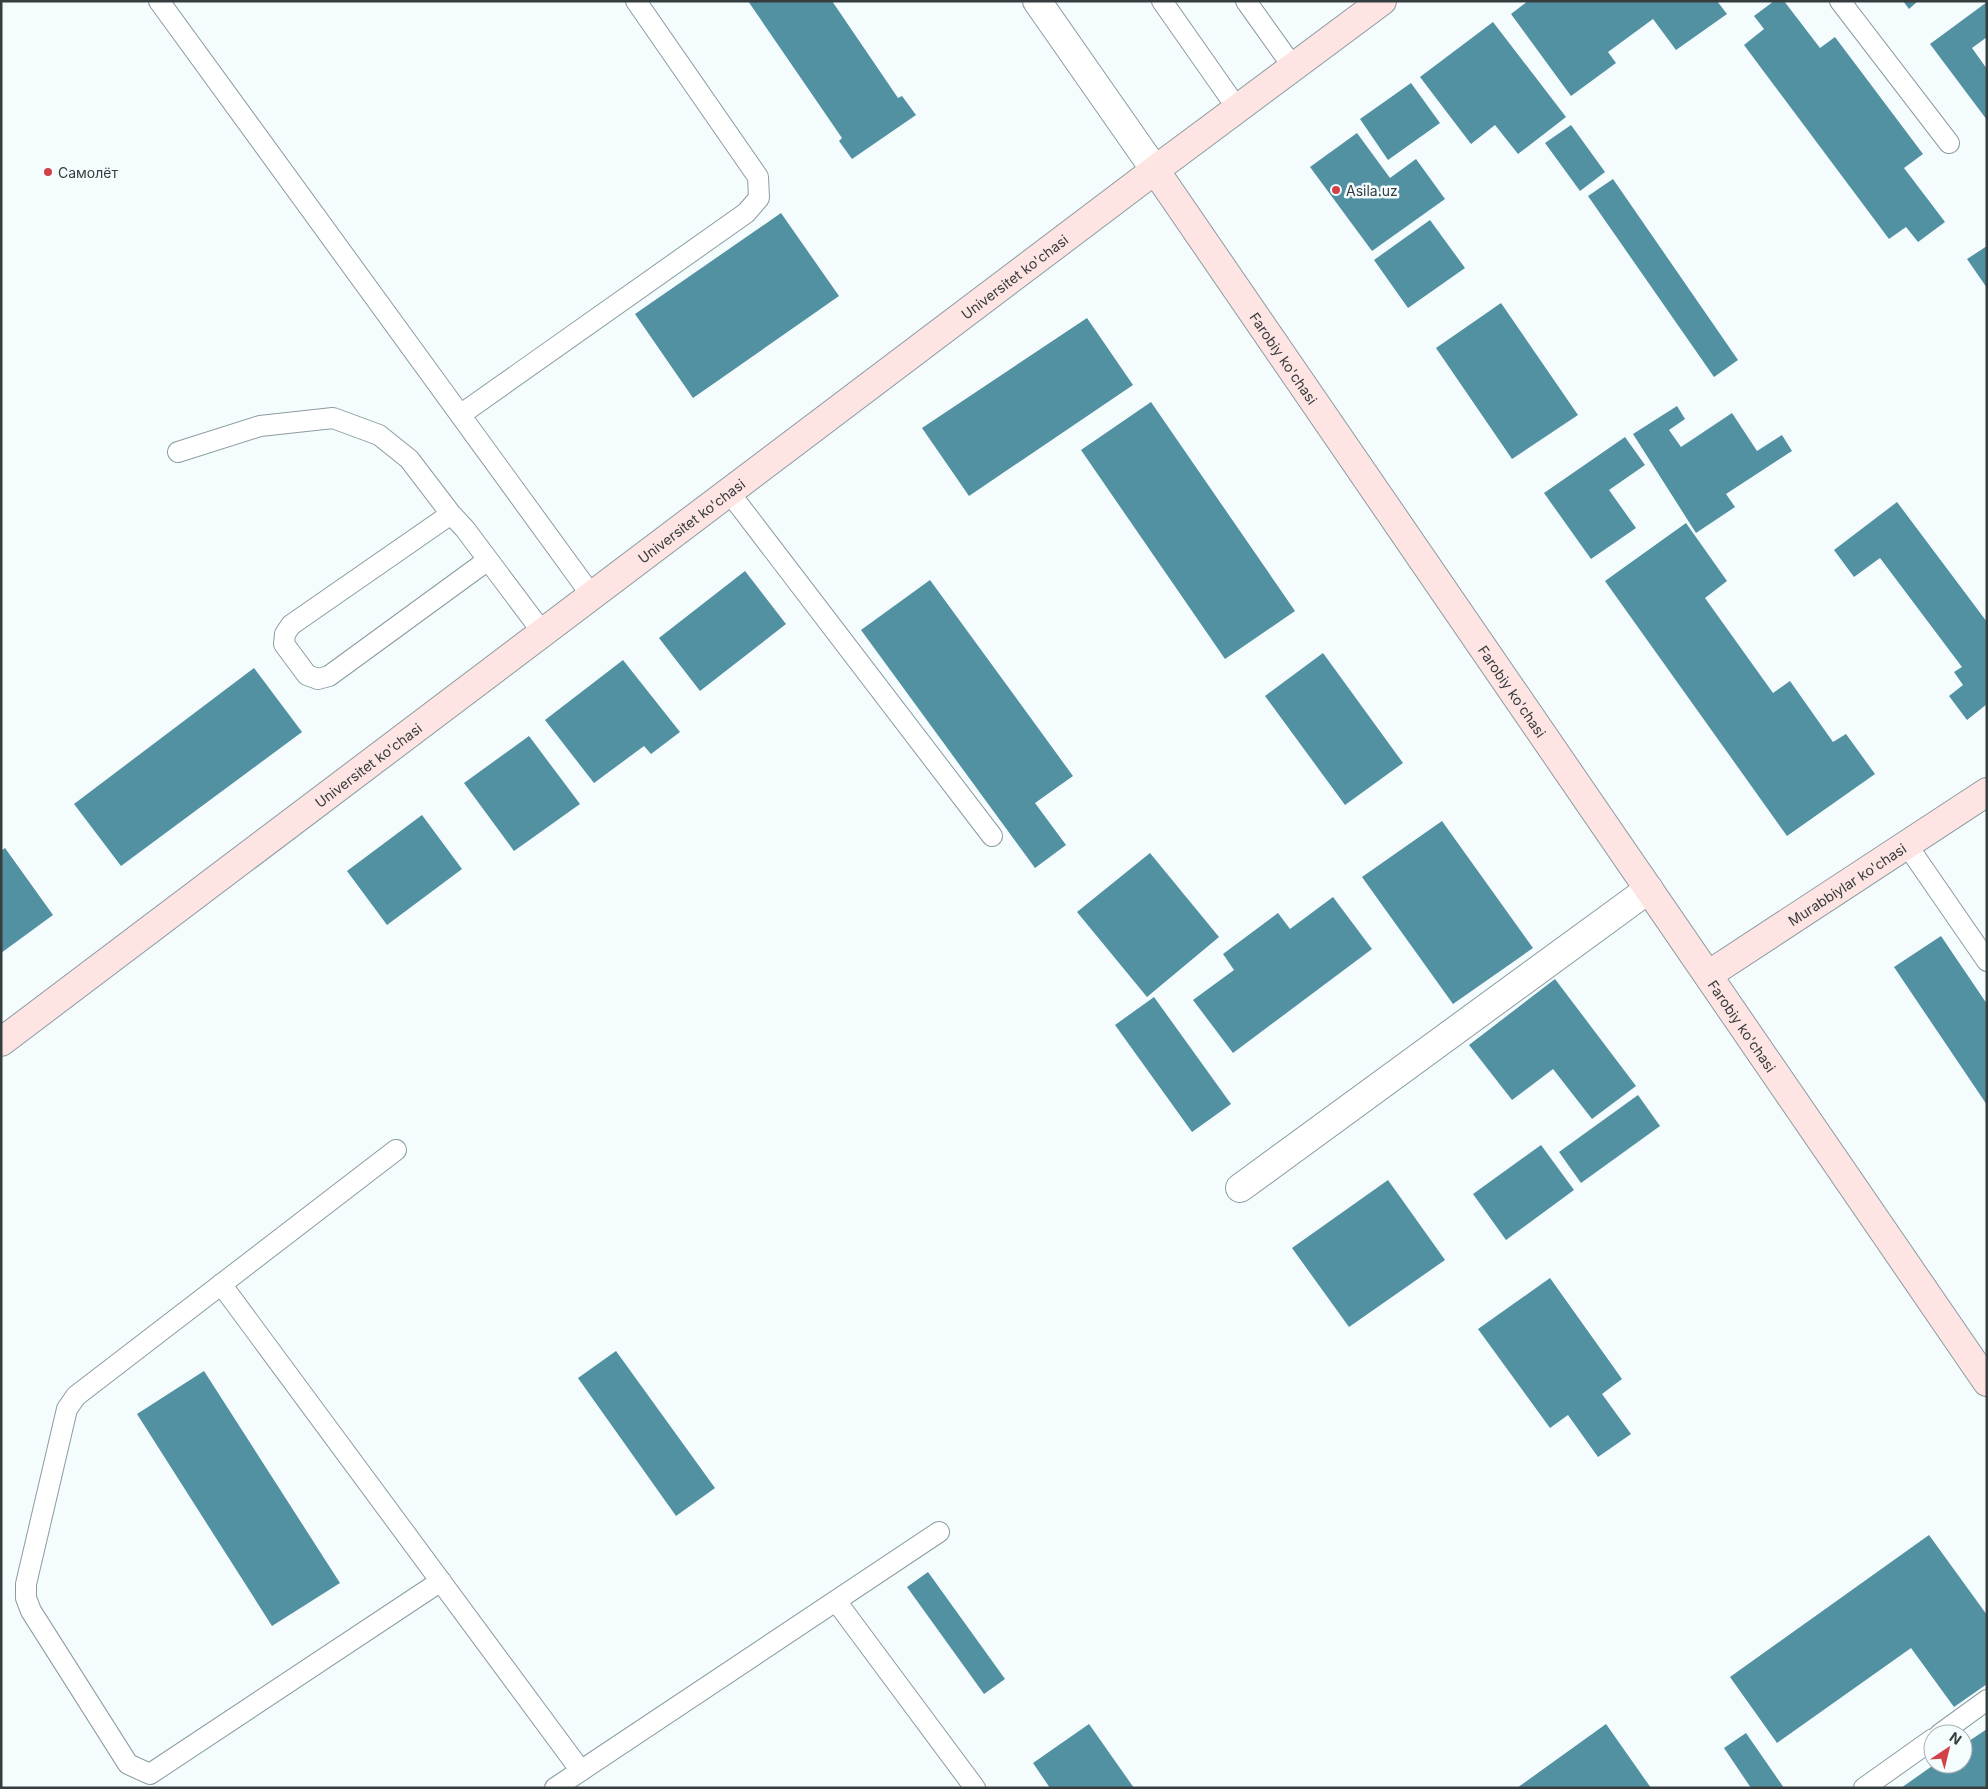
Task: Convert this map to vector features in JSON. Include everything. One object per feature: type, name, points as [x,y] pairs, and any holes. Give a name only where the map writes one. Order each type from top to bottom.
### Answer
[{"type":"main road","name":"Universitet ko'chasi","points":[[1,1042],[1154,170],[1382,1]]},
{"type":"main road","name":"Farobiy ko'chasi","points":[[1154,170],[1987,1382]]},
{"type":"main road","name":"Murabbiylar ko'chasi","points":[[1708,975],[1987,792]]},
{"type":"street","name":"Farobiy ko'chasi","points":[[1037,1],[1154,170]]},
{"type":"street","points":[[1240,1188],[1649,889]]},
{"type":"lane","points":[[159,1],[592,596]]},
{"type":"lane","points":[[460,414],[746,212],[758,198],[758,177],[636,1]]},
{"type":"lane","points":[[1162,1],[1238,108]]},
{"type":"lane","points":[[1246,1],[1293,67]]},
{"type":"lane","points":[[1840,1],[1949,143]]},
{"type":"lane","points":[[178,452],[260,426],[333,418],[379,435],[409,459],[543,633]]},
{"type":"lane","points":[[729,492],[992,836]]},
{"type":"lane","points":[[451,514],[291,625],[285,634],[284,644],[307,675],[318,678],[329,676],[488,560]]},
{"type":"lane","points":[[1907,845],[1987,961]]},
{"type":"lane","points":[[396,1150],[76,1396],[67,1410],[26,1584],[26,1598],[31,1611],[128,1764],[150,1774],[441,1582]]},
{"type":"lane","points":[[221,1284],[581,1771]]},
{"type":"lane","points":[[556,1788],[939,1532]]},
{"type":"lane","points":[[836,1601],[975,1788]]},
{"type":"lane","points":[[1954,1724],[1987,1700]]},
{"type":"lane","points":[[1864,1788],[1923,1746]]},
{"type":"building","points":[[748,1],[832,1],[898,98],[902,96],[916,115],[852,159],[839,141],[842,138]]},
{"type":"building","points":[[1528,1],[1717,1],[1727,14],[1676,50],[1653,19],[1608,52],[1616,63],[1571,96],[1511,14]]},
{"type":"building","points":[[1774,1],[1784,1],[1820,48],[1835,37],[1923,154],[1904,168],[1945,222],[1918,242],[1906,227],[1889,239],[1744,45],[1764,29],[1754,16]]},
{"type":"building","points":[[1903,1],[1918,1],[1909,9]]},
{"type":"building","points":[[1987,2],[1987,37],[1972,48],[1987,69],[1987,120],[1930,44]]},
{"type":"building","points":[[1493,22],[1566,117],[1518,154],[1495,125],[1471,144],[1420,77]]},
{"type":"building","points":[[1411,83],[1440,123],[1388,160],[1360,119]]},
{"type":"building","points":[[1571,125],[1605,172],[1580,191],[1545,143]]},
{"type":"building","points":[[1357,133],[1390,178],[1416,159],[1445,199],[1372,251],[1310,167]]},
{"type":"building","points":[[1613,179],[1738,360],[1714,377],[1588,196]]},
{"type":"building","points":[[781,213],[839,296],[693,398],[635,314]]},
{"type":"building","points":[[1430,220],[1465,268],[1408,308],[1374,260]]},
{"type":"building","points":[[1987,246],[1987,288],[1967,259]]},
{"type":"building","points":[[1501,303],[1578,415],[1512,459],[1436,348]]},
{"type":"building","points":[[1087,318],[1133,385],[969,496],[922,428]]},
{"type":"building","points":[[1151,402],[1295,611],[1225,659],[1081,450]]},
{"type":"building","points":[[1677,406],[1685,419],[1669,430],[1681,447],[1732,413],[1757,451],[1782,435],[1792,451],[1726,494],[1735,507],[1696,533],[1633,434]]},
{"type":"building","points":[[1625,437],[1645,465],[1609,490],[1636,528],[1591,559],[1544,493]]},
{"type":"building","points":[[1897,502],[1987,622],[1987,704],[1967,720],[1949,696],[1963,685],[1954,672],[1962,667],[1880,558],[1854,577],[1834,550]]},
{"type":"building","points":[[1686,523],[1727,581],[1705,598],[1773,693],[1790,681],[1833,742],[1846,734],[1875,774],[1787,836],[1605,581]]},
{"type":"building","points":[[745,571],[786,624],[700,691],[659,638]]},
{"type":"building","points":[[930,580],[1073,776],[1035,803],[1066,845],[1035,868],[861,630]]},
{"type":"building","points":[[1323,653],[1403,763],[1345,805],[1265,696]]},
{"type":"building","points":[[623,660],[680,732],[651,754],[644,746],[594,783],[545,720]]},
{"type":"building","points":[[254,668],[302,732],[121,866],[74,804]]},
{"type":"building","points":[[529,736],[580,804],[514,851],[464,783]]},
{"type":"building","points":[[422,815],[462,869],[387,925],[347,871]]},
{"type":"building","points":[[1442,821],[1533,948],[1453,1004],[1362,877]]},
{"type":"building","points":[[5,848],[53,915],[1,953],[1,851]]},
{"type":"building","points":[[1150,853],[1219,937],[1147,997],[1077,912]]},
{"type":"building","points":[[1333,897],[1372,949],[1233,1053],[1193,1000],[1234,970],[1223,954],[1278,913],[1290,929]]},
{"type":"building","points":[[1941,936],[1987,1004],[1987,1105],[1894,967]]},
{"type":"building","points":[[1555,979],[1636,1086],[1592,1119],[1553,1069],[1512,1100],[1469,1045]]},
{"type":"building","points":[[1154,997],[1231,1104],[1192,1132],[1115,1025]]},
{"type":"building","points":[[1638,1095],[1660,1126],[1581,1183],[1559,1152]]},
{"type":"building","points":[[1541,1145],[1574,1190],[1506,1240],[1473,1194]]},
{"type":"building","points":[[1388,1180],[1445,1260],[1349,1327],[1292,1248]]},
{"type":"building","points":[[1550,1278],[1622,1379],[1602,1394],[1631,1434],[1598,1457],[1568,1415],[1550,1428],[1478,1329]]},
{"type":"building","points":[[616,1351],[715,1488],[676,1516],[578,1378]]},
{"type":"building","points":[[204,1371],[340,1583],[272,1626],[137,1414]]},
{"type":"building","points":[[1929,1535],[1987,1615],[1987,1684],[1954,1707],[1911,1648],[1777,1743],[1730,1677]]},
{"type":"building","points":[[928,1572],[1005,1679],[984,1694],[907,1587]]},
{"type":"building","points":[[1089,1724],[1134,1788],[1050,1788],[1033,1763]]},
{"type":"building","points":[[1606,1724],[1651,1788],[1517,1788]]},
{"type":"building","points":[[1987,1729],[1987,1788],[1901,1788],[1923,1772],[1923,1774],[1973,1774],[1973,1738]]},
{"type":"building","points":[[1746,1733],[1784,1788],[1751,1788],[1724,1748]]},
{"type":"place","name":"Самолёт","points":[[48,172]]},
{"type":"place","name":"Asila.uz","points":[[1336,190]]}]
